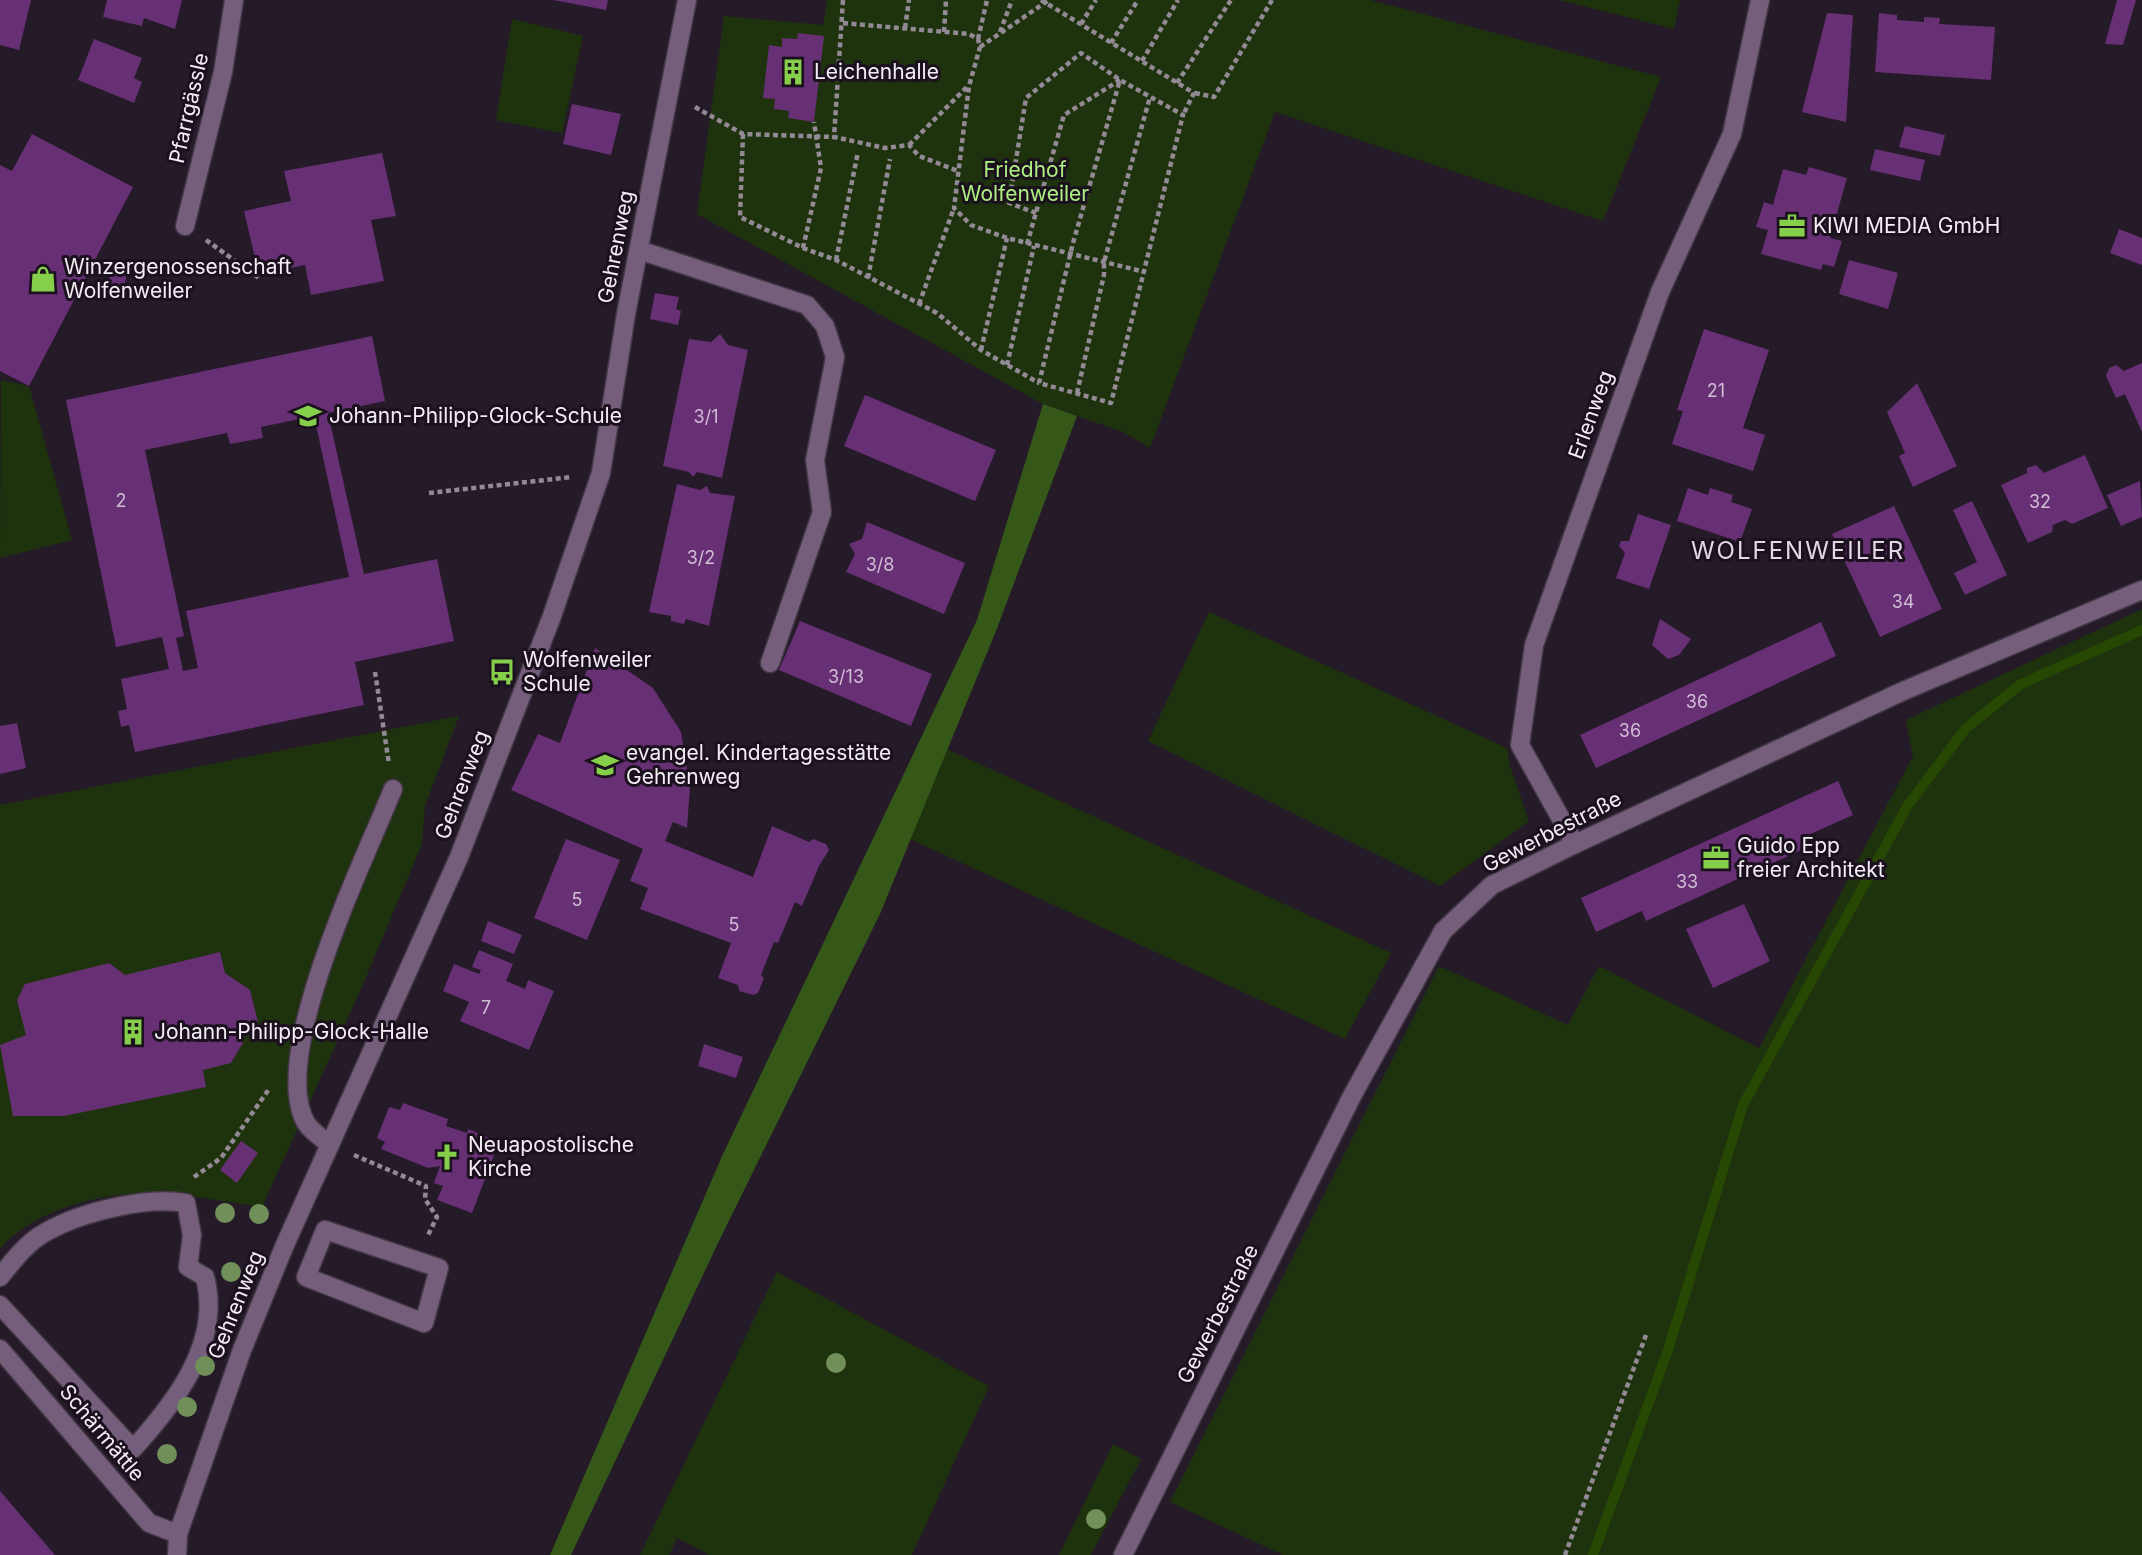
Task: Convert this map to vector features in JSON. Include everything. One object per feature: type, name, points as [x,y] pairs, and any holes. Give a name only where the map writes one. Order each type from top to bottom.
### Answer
[{"type":"street","name":"Pfarrgässle","points":[[186,226],[223,72],[234,0]]},
{"type":"street","name":"Gehrenweg","points":[[177,1555],[178,1534],[242,1350],[458,857],[552,616],[601,473],[639,250],[687,0]]},
{"type":"street","name":"Erlenweg","points":[[1575,844],[1520,746],[1534,645],[1660,292],[1732,134],[1760,0]]},
{"type":"street","points":[[639,250],[807,305],[825,326],[835,357],[815,460],[822,512],[770,663]]},
{"type":"street","name":"Gewerbestraße","points":[[1122,1555],[1352,1096],[1443,931],[1492,885],[1575,844],[1901,692],[2142,590]]},
{"type":"street","points":[[330,1144],[306,1124],[296,1080],[313,988],[393,789]]},
{"type":"street","points":[[0,1277],[20,1253],[44,1232],[88,1215],[162,1199],[186,1203],[192,1235],[188,1267],[205,1277],[208,1290],[207,1337],[188,1375],[159,1420],[132,1449],[0,1305]]},
{"type":"street","points":[[325,1230],[416,1262],[439,1268],[424,1323],[306,1277],[325,1230]]},
{"type":"street","name":"Schärmättle","points":[[0,1349],[149,1523],[178,1534]]},
{"type":"path","points":[[834,137],[843,0]]},
{"type":"path","points":[[905,28],[909,0]]},
{"type":"path","points":[[944,32],[946,0]]},
{"type":"path","points":[[981,47],[978,39],[987,0]]},
{"type":"path","points":[[999,33],[1012,0]]},
{"type":"path","points":[[1041,0],[1177,83],[1195,93],[1214,97],[1272,0]]},
{"type":"path","points":[[1081,24],[1096,0]]},
{"type":"path","points":[[1111,43],[1138,0]]},
{"type":"path","points":[[1142,61],[1178,0]]},
{"type":"path","points":[[1177,83],[1231,0]]},
{"type":"path","points":[[919,304],[954,208],[969,86],[981,47],[1048,2]]},
{"type":"path","points":[[843,23],[969,34],[978,39]]},
{"type":"path","points":[[1036,213],[1009,203],[1026,98],[1081,53],[1120,80],[1183,115]]},
{"type":"path","points":[[1027,244],[1064,115],[1120,80]]},
{"type":"path","points":[[1039,383],[1070,255],[1120,80]]},
{"type":"path","points":[[668,96],[709,113],[743,134],[834,137],[885,148],[909,145],[969,86]]},
{"type":"path","points":[[743,134],[740,217],[803,248],[836,260],[937,313],[981,350],[1039,383],[1111,403],[1183,115],[1195,93]]},
{"type":"path","points":[[1077,393],[1104,275],[1104,262],[1150,97]]},
{"type":"path","points":[[803,248],[821,168],[814,121]]},
{"type":"path","points":[[909,145],[919,156],[959,171]]},
{"type":"path","points":[[836,260],[859,152]]},
{"type":"path","points":[[868,278],[890,159]]},
{"type":"path","points":[[954,208],[971,225],[1007,238],[1145,272]]},
{"type":"path","points":[[186,226],[259,278],[259,275]]},
{"type":"path","points":[[981,350],[1007,238]]},
{"type":"path","points":[[1007,365],[1034,246]]},
{"type":"path","points":[[429,493],[601,473]]},
{"type":"path","points":[[375,672],[393,789]]},
{"type":"path","points":[[162,1199],[221,1158],[270,1088],[296,1080]]},
{"type":"path","points":[[330,1144],[426,1186],[425,1199],[437,1217],[416,1262]]},
{"type":"path","points":[[1565,1555],[1646,1335]]},
{"type":"green space","name":"Friedhof Wolfenweiler","points":[[827,0],[1370,0],[1661,77],[1603,221],[1275,112],[1150,448],[1123,432],[1043,404],[697,214],[724,16],[823,25]]},
{"type":"green space","points":[[1559,0],[1680,0],[1674,29]]},
{"type":"green space","points":[[512,19],[583,36],[562,133],[496,120]]},
{"type":"green space","points":[[1,380],[29,386],[72,540],[0,558]]},
{"type":"green space","points":[[1043,404],[1077,416],[996,631],[880,914],[719,1241],[571,1555],[550,1555],[723,1154],[977,620]]},
{"type":"green space","points":[[2142,609],[2142,1555],[1283,1555],[1170,1502],[1439,966],[1568,1025],[1599,966],[1759,1048],[1913,756],[1906,720]]},
{"type":"green space","points":[[1209,612],[1507,748],[1510,766],[1529,821],[1440,886],[1148,741]]},
{"type":"green space","points":[[459,716],[425,806],[422,844],[361,989],[262,1207],[158,1193],[105,1197],[46,1215],[13,1236],[0,1249],[0,805]]},
{"type":"green space","points":[[947,749],[1391,953],[1345,1039],[910,839]]},
{"type":"green space","points":[[777,1272],[989,1386],[912,1555],[710,1555],[677,1538],[669,1555],[640,1555]]},
{"type":"green space","points":[[1113,1444],[1141,1459],[1091,1555],[1059,1555]]},
{"type":"building","points":[[0,0],[31,0],[19,50],[0,45]]},
{"type":"building","points":[[107,0],[182,0],[175,29],[144,18],[142,26],[103,17]]},
{"type":"building","points":[[553,0],[608,0],[606,10]]},
{"type":"building","points":[[2117,0],[2136,0],[2123,45],[2105,44]]},
{"type":"building","points":[[1827,13],[1853,15],[1846,122],[1802,112]]},
{"type":"building","points":[[1879,13],[1897,15],[1897,20],[1924,22],[1924,17],[1940,18],[1939,24],[1995,27],[1991,80],[1875,72]]},
{"type":"building","name":"Leichenhalle","points":[[798,33],[824,36],[814,122],[788,118],[789,111],[774,109],[775,99],[763,98],[769,45],[782,47],[782,38],[797,39]]},
{"type":"building","points":[[94,39],[142,58],[134,78],[142,82],[134,103],[78,80]]},
{"type":"building","points":[[572,104],[621,114],[611,155],[563,144]]},
{"type":"building","points":[[1905,126],[1945,135],[1940,156],[1899,147]]},
{"type":"building","name":"Winzergenossenschaft Wolfenweiler","points":[[32,134],[133,187],[29,386],[0,371],[0,165],[12,171]]},
{"type":"building","points":[[1875,149],[1925,160],[1920,181],[1870,170]]},
{"type":"building","points":[[382,153],[396,216],[371,220],[384,281],[311,295],[305,265],[259,275],[244,211],[291,201],[284,171]]},
{"type":"building","points":[[1809,167],[1847,178],[1830,238],[1842,241],[1834,267],[1823,264],[1821,270],[1761,254],[1768,230],[1756,227],[1764,202],[1773,205],[1783,169],[1806,175]]},
{"type":"building","points":[[2119,229],[2142,238],[2142,265],[2110,253]]},
{"type":"building","points":[[1849,260],[1898,273],[1888,309],[1839,294]]},
{"type":"building","points":[[111,271],[127,275],[121,300],[105,296]]},
{"type":"building","points":[[655,293],[679,297],[676,309],[681,311],[678,325],[650,319]]},
{"type":"building","points":[[1704,329],[1769,350],[1743,428],[1765,435],[1753,471],[1672,444],[1683,411],[1677,410]]},
{"type":"building","points":[[720,334],[728,345],[748,350],[722,478],[697,472],[693,477],[689,472],[663,466],[689,339],[711,342]]},
{"type":"building","points":[[372,336],[385,401],[328,413],[364,574],[437,559],[454,641],[355,662],[364,705],[135,752],[129,725],[121,727],[118,711],[127,709],[121,679],[169,669],[162,637],[116,647],[66,400]],"holes":[[[314,416],[349,577],[186,611],[198,668],[183,671],[176,638],[184,636],[145,450],[227,433],[230,444],[263,438],[261,427]]]},
{"type":"building","points":[[2142,363],[2142,432],[2125,394],[2116,398],[2106,376],[2109,368],[2116,365],[2124,371]]},
{"type":"building","points":[[1917,383],[1957,466],[1913,487],[1899,456],[1905,453],[1887,412]]},
{"type":"building","points":[[865,395],[996,450],[975,501],[844,446]]},
{"type":"building","points":[[2085,455],[2108,508],[2072,524],[2065,520],[2053,525],[2052,532],[2028,543],[2001,485],[2027,473],[2027,468],[2036,465],[2044,473]]},
{"type":"building","points":[[2140,481],[2142,517],[2121,526],[2107,495]]},
{"type":"building","points":[[677,484],[700,490],[707,486],[710,493],[735,496],[709,626],[686,619],[684,624],[671,621],[671,616],[649,612]]},
{"type":"building","points":[[1688,488],[1708,495],[1710,488],[1733,495],[1731,502],[1752,509],[1740,542],[1677,521]]},
{"type":"building","points":[[1972,501],[2007,575],[1965,595],[1954,573],[1977,562],[1953,510]]},
{"type":"building","points":[[1894,506],[1942,609],[1880,637],[1832,534]]},
{"type":"building","points":[[1638,514],[1671,525],[1649,589],[1616,578],[1625,553],[1619,546],[1621,541],[1629,541]]},
{"type":"building","points":[[867,522],[965,563],[944,614],[846,572],[855,554],[849,544],[862,539]]},
{"type":"building","points":[[1660,619],[1691,639],[1679,655],[1668,659],[1652,645]]},
{"type":"building","points":[[800,621],[932,674],[911,726],[779,670]]},
{"type":"building","points":[[1821,622],[1836,656],[1596,768],[1580,735]]},
{"type":"building","points":[[595,648],[653,688],[681,732],[690,787],[687,828],[673,822],[665,841],[753,877],[772,826],[809,842],[813,839],[826,844],[829,850],[802,906],[795,902],[778,943],[774,942],[761,975],[764,978],[758,993],[753,995],[739,991],[738,985],[718,978],[731,943],[640,909],[648,888],[630,881],[643,849],[511,790],[538,734],[560,743]]},
{"type":"building","points":[[17,723],[26,768],[0,774],[0,726]]},
{"type":"building","points":[[1838,781],[1853,815],[1806,836],[1810,846],[1646,921],[1642,911],[1596,932],[1581,898]]},
{"type":"building","points":[[566,839],[620,860],[587,940],[534,918]]},
{"type":"building","points":[[1744,904],[1770,961],[1713,988],[1686,929]]},
{"type":"building","points":[[488,921],[522,935],[514,954],[481,941]]},
{"type":"building","points":[[479,950],[513,964],[506,981],[525,989],[528,980],[554,991],[529,1050],[460,1021],[469,1002],[443,991],[454,964],[479,974],[481,970],[472,967]]},
{"type":"building","name":"Johann-Philipp-Glock-Halle","points":[[220,952],[225,973],[250,990],[258,1022],[240,1029],[243,1043],[231,1063],[203,1070],[206,1087],[64,1116],[13,1116],[0,1045],[26,1035],[17,1000],[25,984],[109,963],[125,975]]},
{"type":"building","points":[[704,1044],[743,1057],[736,1078],[698,1066]]},
{"type":"building","name":"Neuapostolische Kirche","points":[[403,1103],[448,1119],[446,1126],[467,1133],[468,1129],[499,1142],[472,1213],[437,1200],[443,1186],[434,1183],[440,1166],[428,1168],[381,1149],[385,1142],[377,1138],[389,1107],[400,1110]]},
{"type":"building","points":[[241,1141],[258,1153],[237,1183],[220,1170]]},
{"type":"building","points":[[0,1491],[55,1555],[0,1555]]},
{"type":"waterway","points":[[1593,1555],[1668,1350],[1743,1105],[1908,805],[1966,728],[2021,684],[2142,630]]},
{"type":"place","name":"Leichenhalle","points":[[793,72]]},
{"type":"place","name":"KIWI MEDIA GmbH","points":[[1792,226]]},
{"type":"place","name":"Winzergenossenschaft Wolfenweiler","points":[[43,279]]},
{"type":"place","name":"Johann-Philipp-Glock-Schule","points":[[308,416]]},
{"type":"place","name":"Wolfenweiler Schule","points":[[502,672]]},
{"type":"place","name":"evangel. Kindertagesstätte Gehrenweg","points":[[605,765]]},
{"type":"place","name":"Guido Epp freier Architekt","points":[[1716,858]]},
{"type":"place","name":"Johann-Philipp-Glock-Halle","points":[[133,1032]]},
{"type":"place","name":"Neuapostolische Kirche","points":[[447,1157]]},
{"type":"district","name":"WOLFENWEILER","points":[[1798,551]]}]
